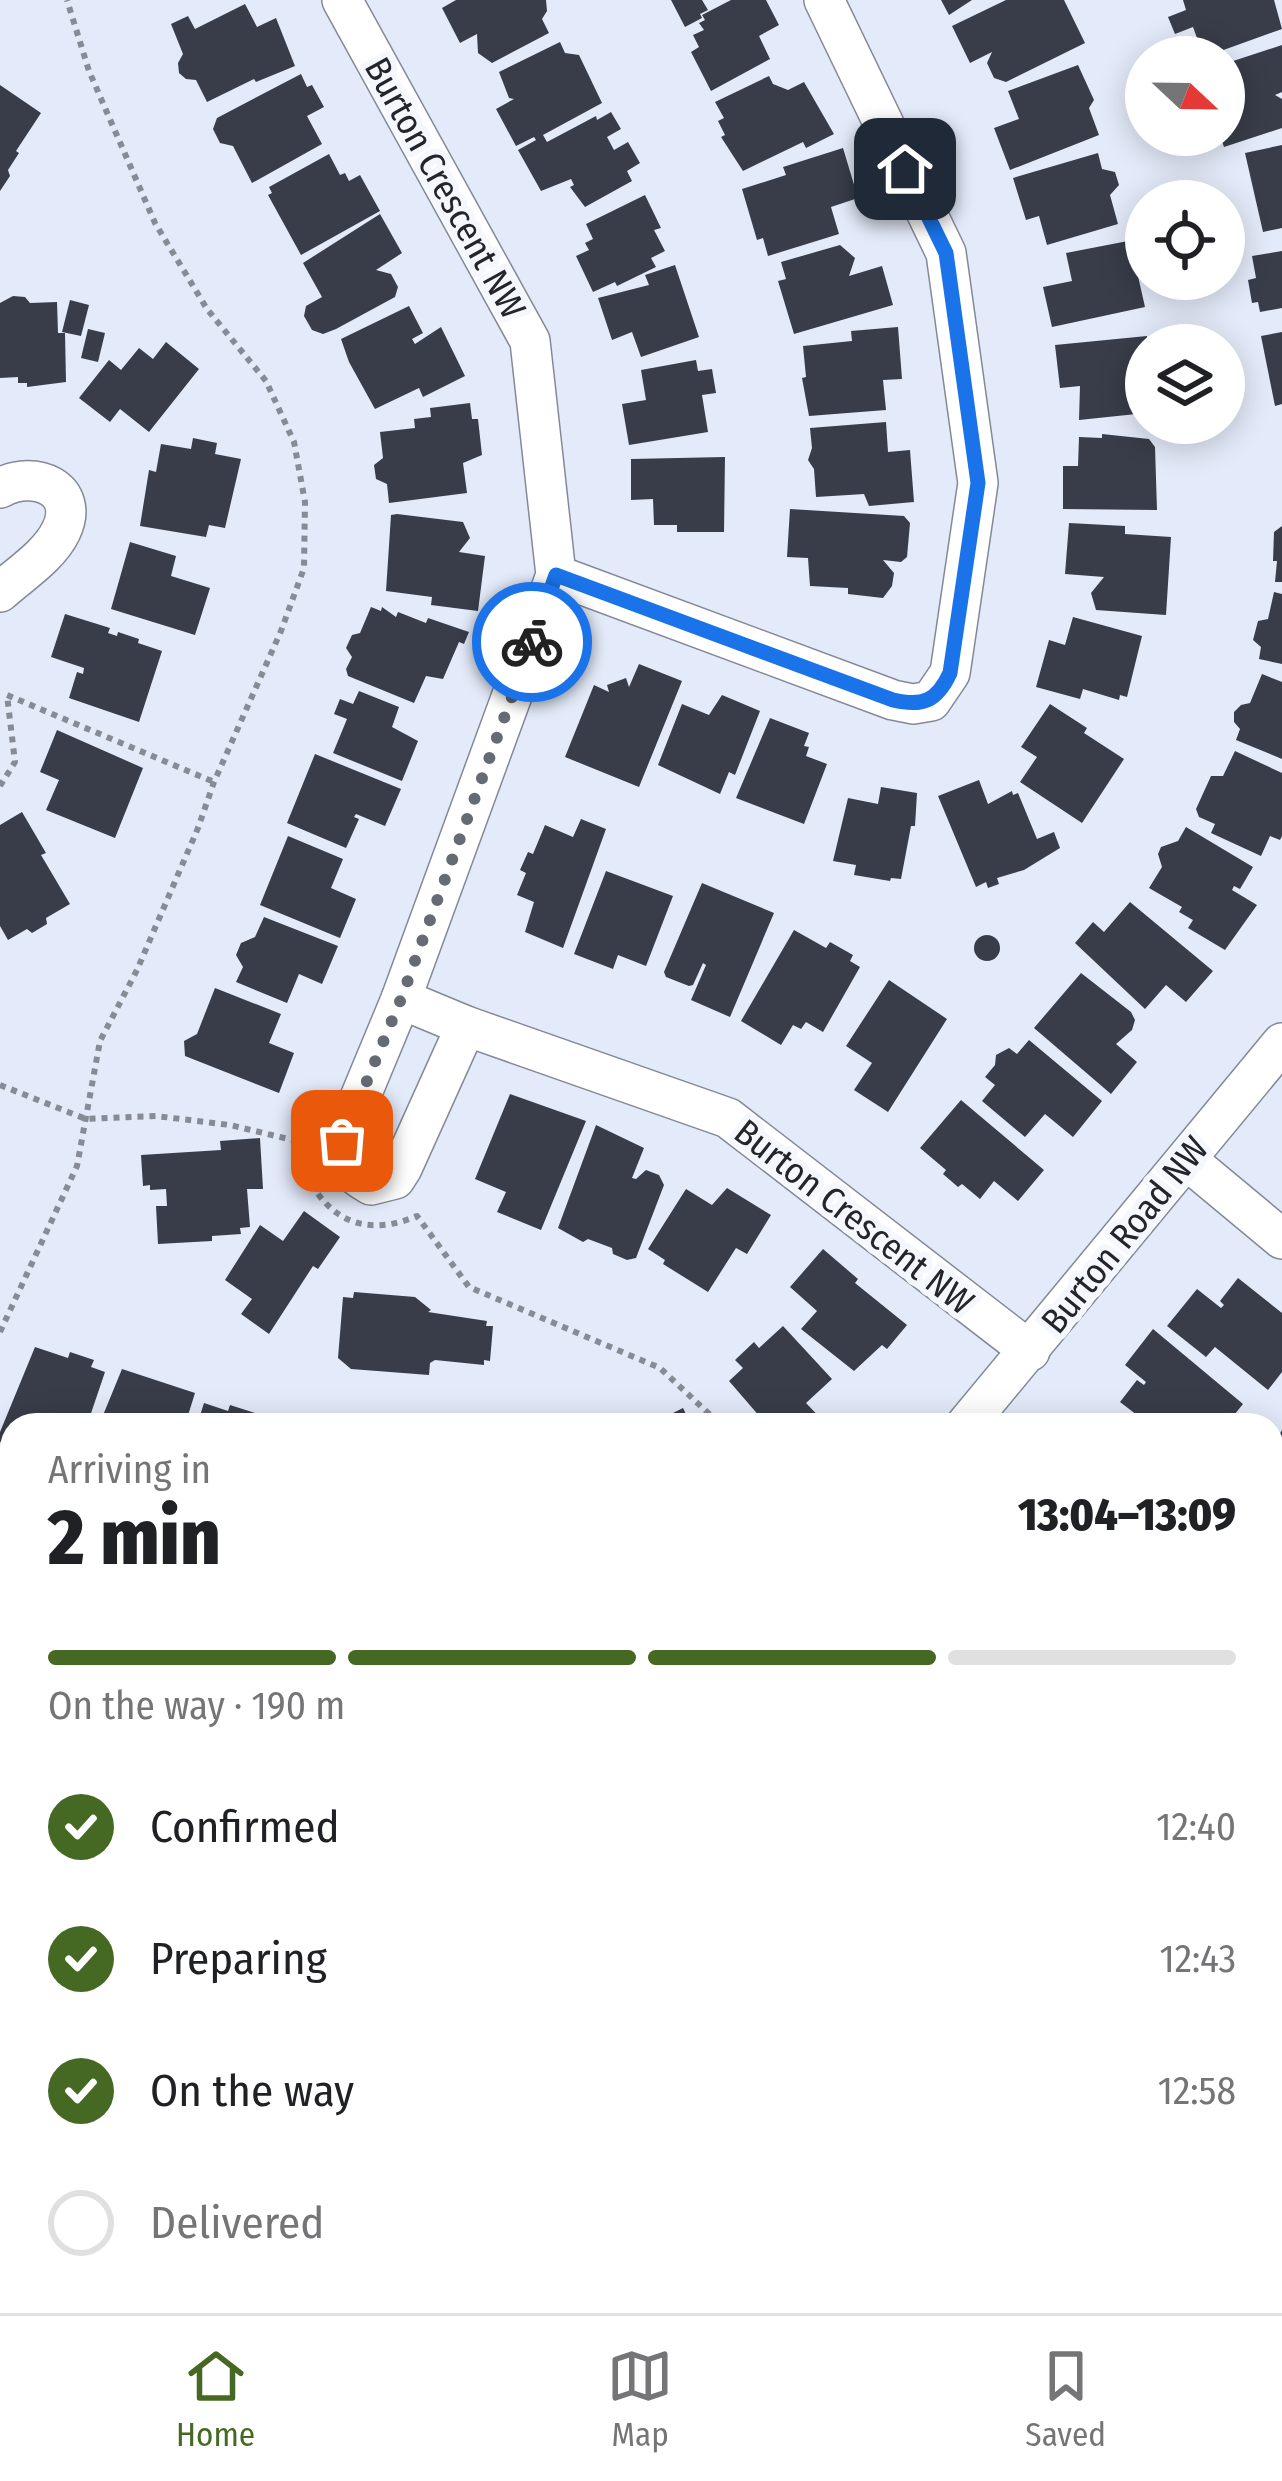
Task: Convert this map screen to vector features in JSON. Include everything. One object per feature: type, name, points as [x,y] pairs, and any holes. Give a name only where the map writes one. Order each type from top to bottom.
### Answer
[{"type":"street","name":"Burton Crescent NW","points":[[342,0],[530,341],[556,575],[401,999],[342,1141],[340,1153],[349,1171],[371,1184],[386,1184],[402,1168],[466,1026]]},
{"type":"street","points":[[556,575],[893,700],[931,701],[950,673],[978,483],[946,253],[824,0]]},
{"type":"street","points":[[0,488],[14,480],[34,478],[50,485],[64,503],[64,521],[46,552],[0,592]]},
{"type":"street","name":"Burton Crescent NW","points":[[401,999],[728,1118],[1030,1351]]},
{"type":"street","name":"Burton Road NW","points":[[976,1413],[1282,1043]]},
{"type":"street","points":[[1186,1160],[1282,1239]]},
{"type":"path","points":[[0,1332],[77,1166],[100,1041],[137,970],[304,568],[305,502],[294,442],[266,381],[207,309],[154,223],[89,71],[67,0]]},
{"type":"path","points":[[0,786],[15,762],[7,695],[214,782]]},
{"type":"building","points":[[456,0],[546,0],[542,19],[549,33],[492,63],[478,53],[477,34],[460,43],[442,8]]},
{"type":"building","points":[[671,0],[702,0],[708,10],[685,27]]},
{"type":"building","points":[[731,0],[766,0],[779,25],[759,36],[770,59],[711,91],[691,52],[699,47],[693,35],[704,30],[699,23],[705,20],[702,15]]},
{"type":"building","points":[[941,0],[972,0],[949,15]]},
{"type":"building","points":[[1006,0],[1064,0],[1085,43],[1006,82],[994,78],[987,63],[992,52],[970,63],[952,26]]},
{"type":"building","points":[[1183,0],[1274,0],[1282,29],[1245,42],[1245,36],[1196,36],[1193,27],[1175,34],[1168,17],[1186,10]]},
{"type":"building","points":[[245,4],[257,27],[276,18],[295,66],[207,102],[196,80],[179,73],[183,54],[171,24],[188,16],[195,29]]},
{"type":"building","points":[[560,42],[565,53],[579,55],[602,103],[543,135],[547,142],[611,112],[621,129],[607,137],[614,150],[628,142],[640,163],[627,171],[632,181],[585,207],[570,187],[574,185],[571,179],[541,191],[518,150],[536,140],[516,146],[496,109],[514,99],[509,98],[499,72]]},
{"type":"building","points":[[1282,45],[1282,92],[1275,95],[1282,99],[1282,128],[1245,140],[1245,57]]},
{"type":"building","points":[[1078,65],[1094,100],[1089,108],[1099,135],[1010,170],[994,128],[1019,119],[1008,91]]},
{"type":"building","points":[[301,74],[324,107],[307,116],[322,144],[252,183],[233,146],[220,143],[213,129],[217,118]]},
{"type":"building","points":[[769,76],[773,84],[788,90],[804,82],[834,134],[806,148],[803,142],[743,171],[721,137],[725,135],[718,121],[724,118],[715,102]]},
{"type":"building","points":[[0,85],[41,113],[16,151],[10,176],[0,191]]},
{"type":"building","points":[[1282,145],[1282,228],[1263,232],[1245,153]]},
{"type":"building","points":[[843,148],[858,198],[831,207],[839,234],[768,256],[763,238],[757,240],[742,189],[786,175],[783,167]]},
{"type":"building","points":[[1098,153],[1102,169],[1115,172],[1119,185],[1110,195],[1118,224],[1047,245],[1039,216],[1026,220],[1013,178]]},
{"type":"building","points":[[329,154],[340,175],[345,173],[349,181],[360,175],[380,211],[301,255],[268,195],[272,193],[269,187]]},
{"type":"building","points":[[645,195],[661,228],[654,230],[665,251],[651,258],[656,267],[593,292],[576,256],[589,250],[585,243],[593,239],[586,224]]},
{"type":"building","points":[[380,214],[402,253],[376,270],[391,274],[398,287],[395,297],[336,329],[323,334],[312,330],[304,316],[306,306],[322,297],[303,263]]},
{"type":"building","points":[[1125,242],[1125,300],[1143,300],[1145,307],[1052,327],[1043,287],[1072,281],[1066,253]]},
{"type":"building","points":[[840,245],[855,258],[849,276],[882,266],[893,305],[794,334],[778,281],[786,279],[781,262]]},
{"type":"building","points":[[1282,251],[1282,308],[1260,312],[1258,302],[1252,303],[1248,280],[1256,278],[1252,256]]},
{"type":"building","points":[[675,265],[699,337],[641,357],[632,332],[612,340],[598,298],[649,285],[645,275]]},
{"type":"building","points":[[13,296],[25,297],[30,303],[57,302],[58,333],[65,333],[66,382],[27,387],[27,383],[18,383],[18,377],[0,378],[0,303]]},
{"type":"building","points":[[70,300],[89,305],[81,336],[62,332]]},
{"type":"building","points":[[409,306],[423,333],[412,339],[415,344],[441,327],[465,376],[423,397],[419,388],[375,409],[341,339]]},
{"type":"building","points":[[898,327],[902,379],[883,380],[886,410],[809,416],[802,378],[806,377],[803,346],[852,341],[851,331]]},
{"type":"building","points":[[88,329],[105,333],[98,362],[81,358]]},
{"type":"building","points":[[1282,332],[1282,404],[1275,406],[1261,336]]},
{"type":"building","points":[[1125,338],[1125,415],[1079,420],[1080,386],[1060,388],[1055,345]]},
{"type":"building","points":[[166,342],[199,369],[149,432],[120,409],[110,422],[79,398],[109,360],[121,370],[139,348],[153,359]]},
{"type":"building","points":[[696,360],[698,371],[712,369],[716,393],[702,395],[708,432],[629,445],[622,404],[646,400],[641,370]]},
{"type":"building","points":[[470,403],[472,419],[478,419],[482,455],[463,463],[467,493],[389,503],[387,484],[376,479],[374,465],[383,458],[380,432],[415,428],[414,419],[431,417],[430,408]]},
{"type":"building","points":[[886,422],[888,452],[910,450],[914,502],[869,506],[864,494],[816,497],[814,469],[808,460],[810,428]]},
{"type":"building","points":[[1102,434],[1125,436],[1125,444],[1153,444],[1157,510],[1063,509],[1063,466],[1078,466],[1079,437],[1102,438]]},
{"type":"building","points":[[193,438],[217,443],[215,454],[241,459],[225,528],[209,525],[206,537],[140,526],[149,470],[156,472],[161,444],[191,449]]},
{"type":"building","points":[[725,457],[724,532],[677,532],[677,525],[654,525],[653,499],[631,500],[631,459]]},
{"type":"building","points":[[790,509],[904,516],[910,523],[907,557],[901,562],[883,560],[894,573],[883,598],[848,594],[848,588],[810,586],[808,558],[787,557]]},
{"type":"building","points":[[391,515],[463,522],[470,538],[459,552],[485,556],[478,611],[431,605],[432,597],[386,591]]},
{"type":"building","points":[[1069,523],[1125,526],[1125,534],[1171,537],[1166,615],[1096,610],[1091,593],[1104,577],[1065,574]]},
{"type":"building","points":[[1282,526],[1282,582],[1275,582],[1274,532]]},
{"type":"building","points":[[130,542],[176,556],[171,576],[210,588],[195,635],[111,609]]},
{"type":"building","points":[[1274,592],[1282,594],[1282,664],[1259,659],[1261,647],[1253,640],[1258,621],[1268,619]]},
{"type":"building","points":[[371,607],[469,632],[464,644],[459,642],[443,679],[426,676],[414,703],[348,676],[352,657],[346,648],[352,635],[360,633]]},
{"type":"building","points":[[65,614],[162,651],[139,722],[69,698],[77,672],[83,674],[84,668],[51,657]]},
{"type":"building","points":[[1073,617],[1142,636],[1127,697],[1120,695],[1119,700],[1083,689],[1080,699],[1036,687],[1049,640],[1065,645]]},
{"type":"building","points":[[639,664],[682,681],[639,787],[565,757],[594,685],[609,692],[607,685],[626,678],[629,687]]},
{"type":"building","points":[[1262,674],[1282,682],[1282,759],[1236,740],[1240,729],[1234,712],[1250,703]]},
{"type":"building","points":[[359,691],[399,707],[392,727],[418,741],[402,781],[333,753],[347,719],[334,714],[340,699],[353,704]]},
{"type":"building","points":[[722,695],[760,711],[735,775],[729,772],[720,794],[658,765],[682,704],[709,715]]},
{"type":"building","points":[[1050,704],[1124,759],[1082,823],[1020,782],[1037,757],[1021,747]]},
{"type":"building","points":[[770,718],[809,733],[806,756],[827,764],[804,824],[736,798]]},
{"type":"building","points":[[57,730],[143,768],[115,838],[46,810],[59,780],[40,772]]},
{"type":"building","points":[[1235,751],[1282,773],[1282,836],[1280,840],[1270,836],[1261,856],[1211,833],[1215,824],[1199,817],[1196,809],[1211,776],[1223,776]]},
{"type":"building","points":[[315,754],[401,789],[385,826],[356,814],[359,819],[346,848],[287,823]]},
{"type":"building","points":[[979,780],[988,804],[1012,791],[1018,793],[1037,839],[1054,832],[1060,848],[1024,870],[997,878],[999,884],[988,888],[986,882],[976,887],[938,796]]},
{"type":"building","points":[[881,787],[917,793],[915,826],[911,826],[901,879],[890,881],[854,875],[856,865],[833,861],[848,798],[878,804]]},
{"type":"building","points":[[22,812],[70,904],[32,933],[27,929],[8,940],[0,926],[0,825]]},
{"type":"building","points":[[581,819],[606,829],[563,948],[525,932],[534,902],[517,895],[526,873],[520,870],[545,825],[573,837]]},
{"type":"building","points":[[1186,827],[1253,867],[1240,889],[1234,886],[1232,890],[1257,905],[1225,950],[1188,928],[1193,920],[1179,912],[1182,907],[1149,888],[1162,867],[1161,847],[1178,841]]},
{"type":"building","points":[[288,836],[343,859],[331,888],[356,899],[340,938],[260,905]]},
{"type":"building","points":[[606,871],[673,896],[646,966],[618,955],[613,969],[574,954]]},
{"type":"building","points":[[702,883],[774,913],[730,1017],[691,1000],[706,965],[689,986],[664,972]]},
{"type":"building","points":[[1130,902],[1213,971],[1186,1002],[1166,985],[1145,1009],[1075,943],[1093,922],[1104,932]]},
{"type":"building","points":[[264,917],[338,946],[322,984],[299,974],[287,1003],[236,982],[243,967],[236,955],[241,943],[255,937]]},
{"type":"building","points":[[794,930],[826,948],[830,942],[853,955],[850,961],[860,967],[823,1032],[806,1022],[801,1029],[793,1025],[781,1045],[741,1021]]},
{"type":"building","points":[[987,935],[1000,948],[987,961],[974,948]]},
{"type":"building","points":[[1081,973],[1135,1020],[1132,1030],[1116,1044],[1137,1062],[1111,1094],[1034,1028]]},
{"type":"building","points":[[889,980],[947,1019],[888,1112],[854,1090],[872,1063],[846,1046]]},
{"type":"building","points":[[215,988],[281,1014],[269,1043],[294,1053],[279,1093],[185,1056],[184,1041],[197,1034]]},
{"type":"building","points":[[1029,1040],[1102,1101],[1073,1137],[1045,1114],[1025,1137],[982,1101],[995,1085],[985,1077],[996,1055],[1009,1048],[1017,1054]]},
{"type":"building","points":[[510,1094],[586,1121],[541,1230],[497,1212],[506,1192],[475,1179]]},
{"type":"building","points":[[961,1100],[1044,1170],[1018,1201],[994,1181],[980,1199],[962,1184],[958,1187],[920,1148]]},
{"type":"building","points":[[596,1125],[644,1148],[632,1178],[646,1170],[659,1175],[664,1185],[636,1258],[627,1260],[613,1254],[612,1248],[588,1239],[583,1242],[558,1228]]},
{"type":"building","points":[[260,1138],[263,1189],[247,1189],[250,1227],[240,1228],[241,1234],[212,1236],[212,1241],[158,1244],[156,1206],[167,1206],[166,1189],[143,1186],[141,1155],[221,1150],[220,1141]]},
{"type":"building","points":[[727,1188],[771,1215],[747,1254],[736,1248],[708,1292],[648,1249],[686,1189],[712,1205]]},
{"type":"building","points":[[304,1211],[340,1237],[318,1269],[313,1266],[269,1334],[241,1314],[252,1299],[225,1280],[260,1225],[283,1241]]},
{"type":"building","points":[[823,1249],[858,1279],[855,1283],[907,1325],[887,1349],[882,1345],[854,1371],[801,1329],[817,1311],[790,1287]]},
{"type":"building","points":[[1238,1278],[1282,1313],[1282,1372],[1268,1390],[1215,1347],[1206,1357],[1167,1326],[1197,1289],[1221,1308],[1220,1301]]},
{"type":"building","points":[[354,1292],[415,1297],[431,1310],[428,1312],[487,1321],[486,1326],[493,1326],[490,1361],[484,1360],[484,1365],[435,1360],[429,1375],[351,1369],[338,1358],[343,1297],[353,1298]]},
{"type":"building","points":[[783,1326],[832,1379],[806,1403],[816,1413],[757,1413],[729,1381],[743,1368],[735,1360],[754,1342],[759,1348]]},
{"type":"building","points":[[1153,1329],[1243,1404],[1236,1413],[1134,1413],[1120,1402],[1137,1380],[1146,1382],[1125,1365]]},
{"type":"building","points":[[35,1347],[68,1358],[70,1352],[94,1360],[91,1367],[105,1372],[91,1413],[8,1413]]},
{"type":"building","points":[[122,1369],[195,1393],[189,1413],[104,1413]]},
{"type":"building","points":[[204,1403],[255,1413],[201,1413]]},
{"type":"way so far","points":[[342,1141],[401,999],[532,642]]},
{"type":"route","points":[[532,642],[556,575],[893,700],[931,701],[943,688],[950,673],[978,483],[946,253],[905,169]]}]
